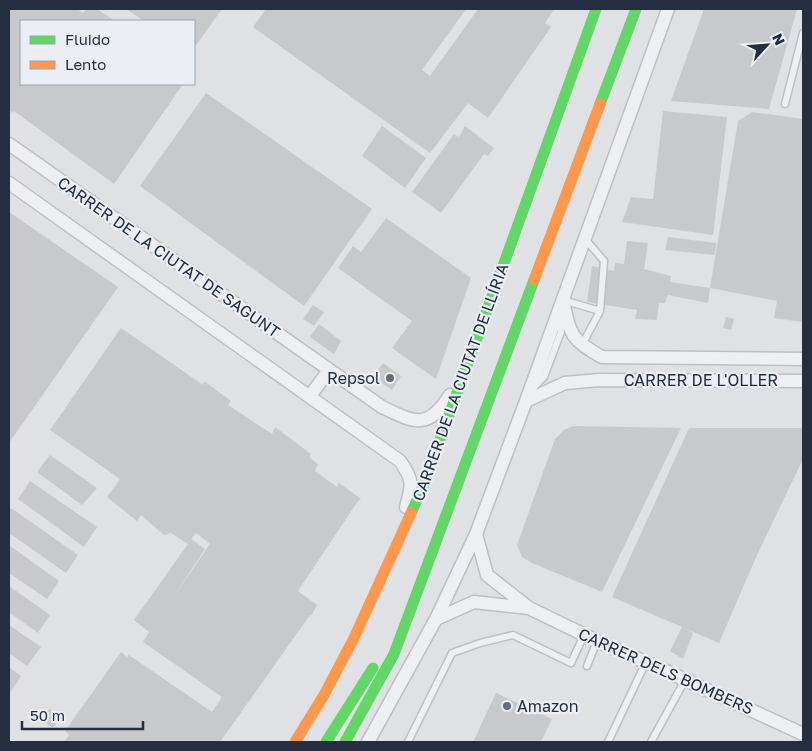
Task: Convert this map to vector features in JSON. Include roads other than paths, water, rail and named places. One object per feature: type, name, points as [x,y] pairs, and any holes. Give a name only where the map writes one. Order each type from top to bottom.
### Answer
[{"type":"street","name":"CARRER DE LA CIUTAT DE LLÍRIA","points":[[295,742],[333,679],[354,638],[423,487],[449,420],[462,376],[596,9]]},
{"type":"street","name":"CARRER DE LA CIUTAT DE LLÍRIA","points":[[345,742],[394,654],[636,9]]},
{"type":"street","points":[[368,742],[436,619],[476,534],[668,9]]},
{"type":"street","name":"CARRER DE LA CIUTAT DE SAGUNT","points":[[9,144],[382,407],[407,419],[424,420],[440,410],[462,376]]},
{"type":"street","name":"CARRER DE LA CIUTAT DE SAGUNT","points":[[9,183],[400,461],[408,473],[412,486],[394,551]]},
{"type":"street","name":"CARRER DE L'OLLER","points":[[561,305],[570,330],[582,345],[602,356],[803,359]]},
{"type":"street","name":"CARRER DE L'OLLER","points":[[600,380],[602,356]]},
{"type":"street","points":[[310,396],[329,370]]},
{"type":"street","name":"CARRER DE L'OLLER","points":[[528,396],[565,383],[600,380],[803,381]]},
{"type":"street","name":"CARRER DELS BOMBERS","points":[[476,534],[487,574],[529,608],[597,641],[803,734]]},
{"type":"street","name":"CARRER DE LA CIUTAT DE LLÍRIA","points":[[326,742],[383,652],[420,587]]},
{"type":"street","name":"CARRER DELS BOMBERS","points":[[436,619],[474,602],[529,608]]},
{"type":"lane","points":[[785,104],[803,33]]},
{"type":"lane","points":[[582,345],[600,310],[604,261],[585,239]]},
{"type":"lane","points":[[561,305],[600,310]]},
{"type":"lane","points":[[408,742],[452,653],[480,643],[512,635],[571,663],[584,635]]},
{"type":"lane","points":[[587,666],[597,641]]},
{"type":"lane","points":[[608,742],[646,662]]},
{"type":"lane","points":[[651,742],[685,680]]},
{"type":"place","name":"Repsol","points":[[390,378]]},
{"type":"place","name":"Amazon","points":[[507,706]]}]
